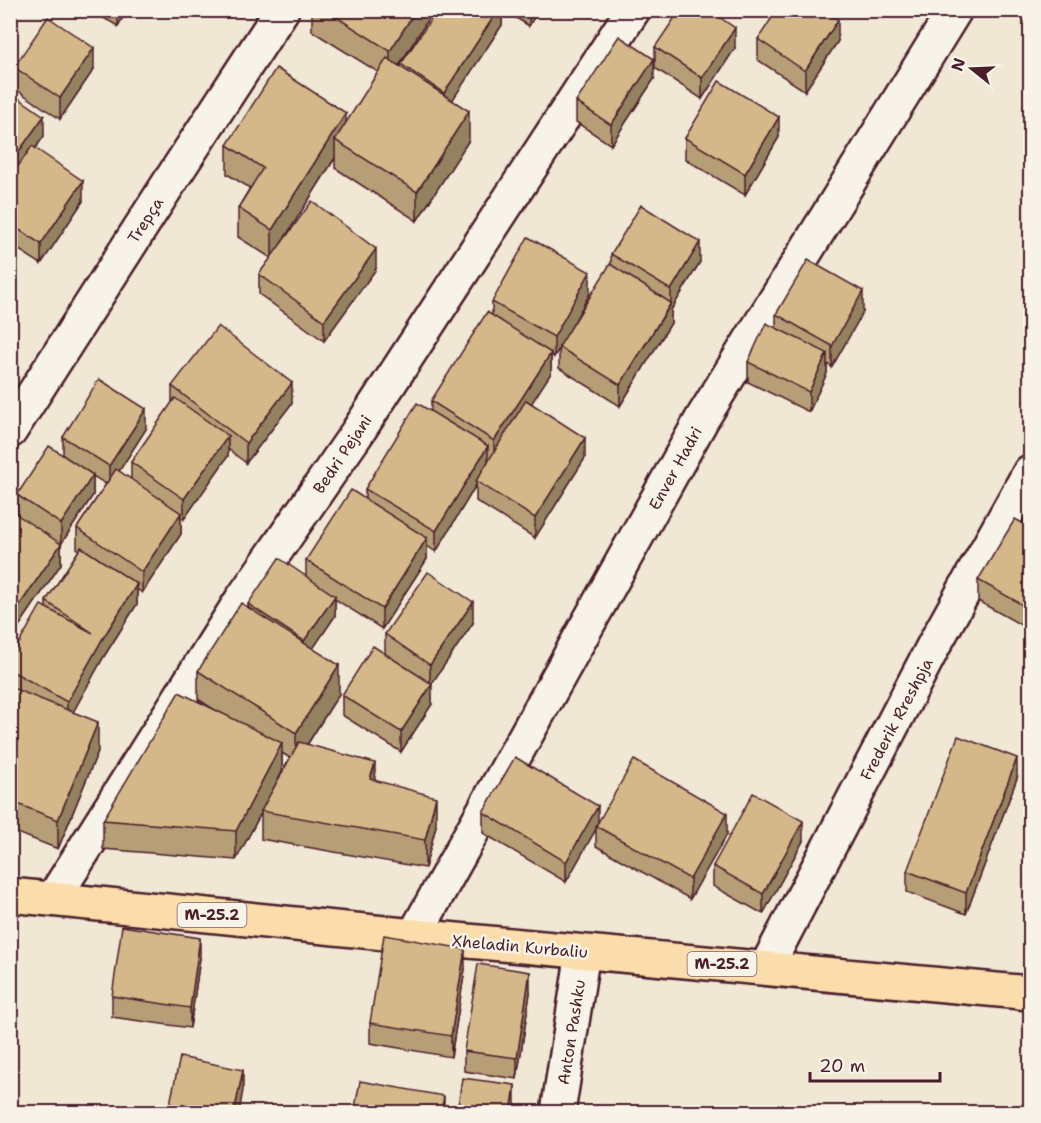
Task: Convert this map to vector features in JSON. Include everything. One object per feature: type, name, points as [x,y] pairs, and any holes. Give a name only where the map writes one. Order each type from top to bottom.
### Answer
[{"type":"main road","name":"Xheladin Kurbaliu","points":[[10,895],[414,936],[1030,993]]},
{"type":"street","name":"Trepça","points":[[10,430],[282,10]]},
{"type":"street","name":"Bedri Pejani","points":[[53,899],[241,601],[357,433],[633,10]]},
{"type":"street","name":"Enver Hadri","points":[[414,936],[702,419],[955,10]]},
{"type":"street","name":"Frederik Rreshpja","points":[[766,968],[934,645],[1030,472]]},
{"type":"street","name":"Anton Pashku","points":[[558,1113],[584,952]]},
{"type":"building","points":[[325,10],[416,10],[390,51]]},
{"type":"building","points":[[437,10],[498,10],[444,93],[401,64]]},
{"type":"building","points":[[680,10],[709,10],[735,28],[702,78],[655,47]]},
{"type":"building","points":[[777,10],[823,10],[838,20],[805,71],[758,39]]},
{"type":"building","points":[[48,17],[94,48],[60,98],[14,67]]},
{"type":"building","points":[[619,36],[654,59],[611,125],[576,102]]},
{"type":"building","points":[[387,58],[469,111],[417,192],[335,140]]},
{"type":"building","points":[[276,68],[346,113],[272,230],[238,208],[263,168],[227,145]]},
{"type":"building","points":[[719,81],[779,117],[745,174],[685,138]]},
{"type":"building","points":[[10,92],[44,116],[12,161],[10,160]]},
{"type":"building","points":[[32,146],[83,181],[41,244],[10,224],[10,178]]},
{"type":"building","points":[[312,201],[376,249],[324,321],[259,274]]},
{"type":"building","points":[[641,205],[700,242],[671,290],[611,254]]},
{"type":"building","points":[[528,237],[590,272],[554,337],[492,302]]},
{"type":"building","points":[[808,260],[863,291],[832,346],[776,314]]},
{"type":"building","points":[[610,264],[671,303],[620,385],[559,347]]},
{"type":"building","points":[[487,312],[551,353],[494,441],[431,401]]},
{"type":"building","points":[[766,323],[827,353],[809,392],[748,362]]},
{"type":"building","points":[[218,326],[292,383],[246,443],[172,386]]},
{"type":"building","points":[[99,379],[146,409],[109,466],[63,437]]},
{"type":"building","points":[[175,398],[228,436],[184,499],[131,462]]},
{"type":"building","points":[[526,400],[585,438],[535,518],[476,481]]},
{"type":"building","points":[[417,403],[488,446],[436,531],[365,489]]},
{"type":"building","points":[[49,446],[93,475],[61,524],[17,495]]},
{"type":"building","points":[[116,469],[181,513],[142,572],[77,528]]},
{"type":"building","points":[[351,490],[427,538],[382,609],[306,560]]},
{"type":"building","points":[[10,510],[61,544],[15,612],[10,609]]},
{"type":"building","points":[[1015,519],[1030,527],[1030,609],[978,580]]},
{"type":"building","points":[[81,547],[137,584],[67,702],[10,670],[10,659],[41,605],[93,633],[46,601]]},
{"type":"building","points":[[279,558],[335,596],[304,641],[248,604]]},
{"type":"building","points":[[428,572],[473,602],[430,665],[385,634]]},
{"type":"building","points":[[241,603],[339,665],[296,733],[198,671]]},
{"type":"building","points":[[373,646],[432,684],[401,732],[342,695]]},
{"type":"building","points":[[10,687],[98,722],[58,820],[10,801]]},
{"type":"building","points":[[179,692],[282,743],[236,831],[103,820]]},
{"type":"building","points":[[958,736],[1017,758],[966,893],[907,871]]},
{"type":"building","points":[[299,742],[375,763],[370,779],[436,797],[425,840],[261,811]]},
{"type":"building","points":[[515,757],[598,806],[566,862],[483,812]]},
{"type":"building","points":[[634,760],[727,813],[690,879],[596,826]]},
{"type":"building","points":[[753,793],[803,821],[763,894],[713,866]]},
{"type":"building","points":[[122,926],[200,938],[190,1008],[112,996]]},
{"type":"building","points":[[384,935],[465,949],[451,1036],[370,1023]]},
{"type":"building","points":[[478,964],[530,972],[517,1058],[464,1051]]},
{"type":"building","points":[[180,1057],[243,1070],[234,1113],[168,1113]]},
{"type":"building","points":[[462,1078],[515,1085],[511,1113],[457,1113]]},
{"type":"building","points":[[360,1081],[444,1096],[441,1113],[354,1113]]},
{"type":"building","points":[[574,1109],[589,1113],[573,1113]]}]
